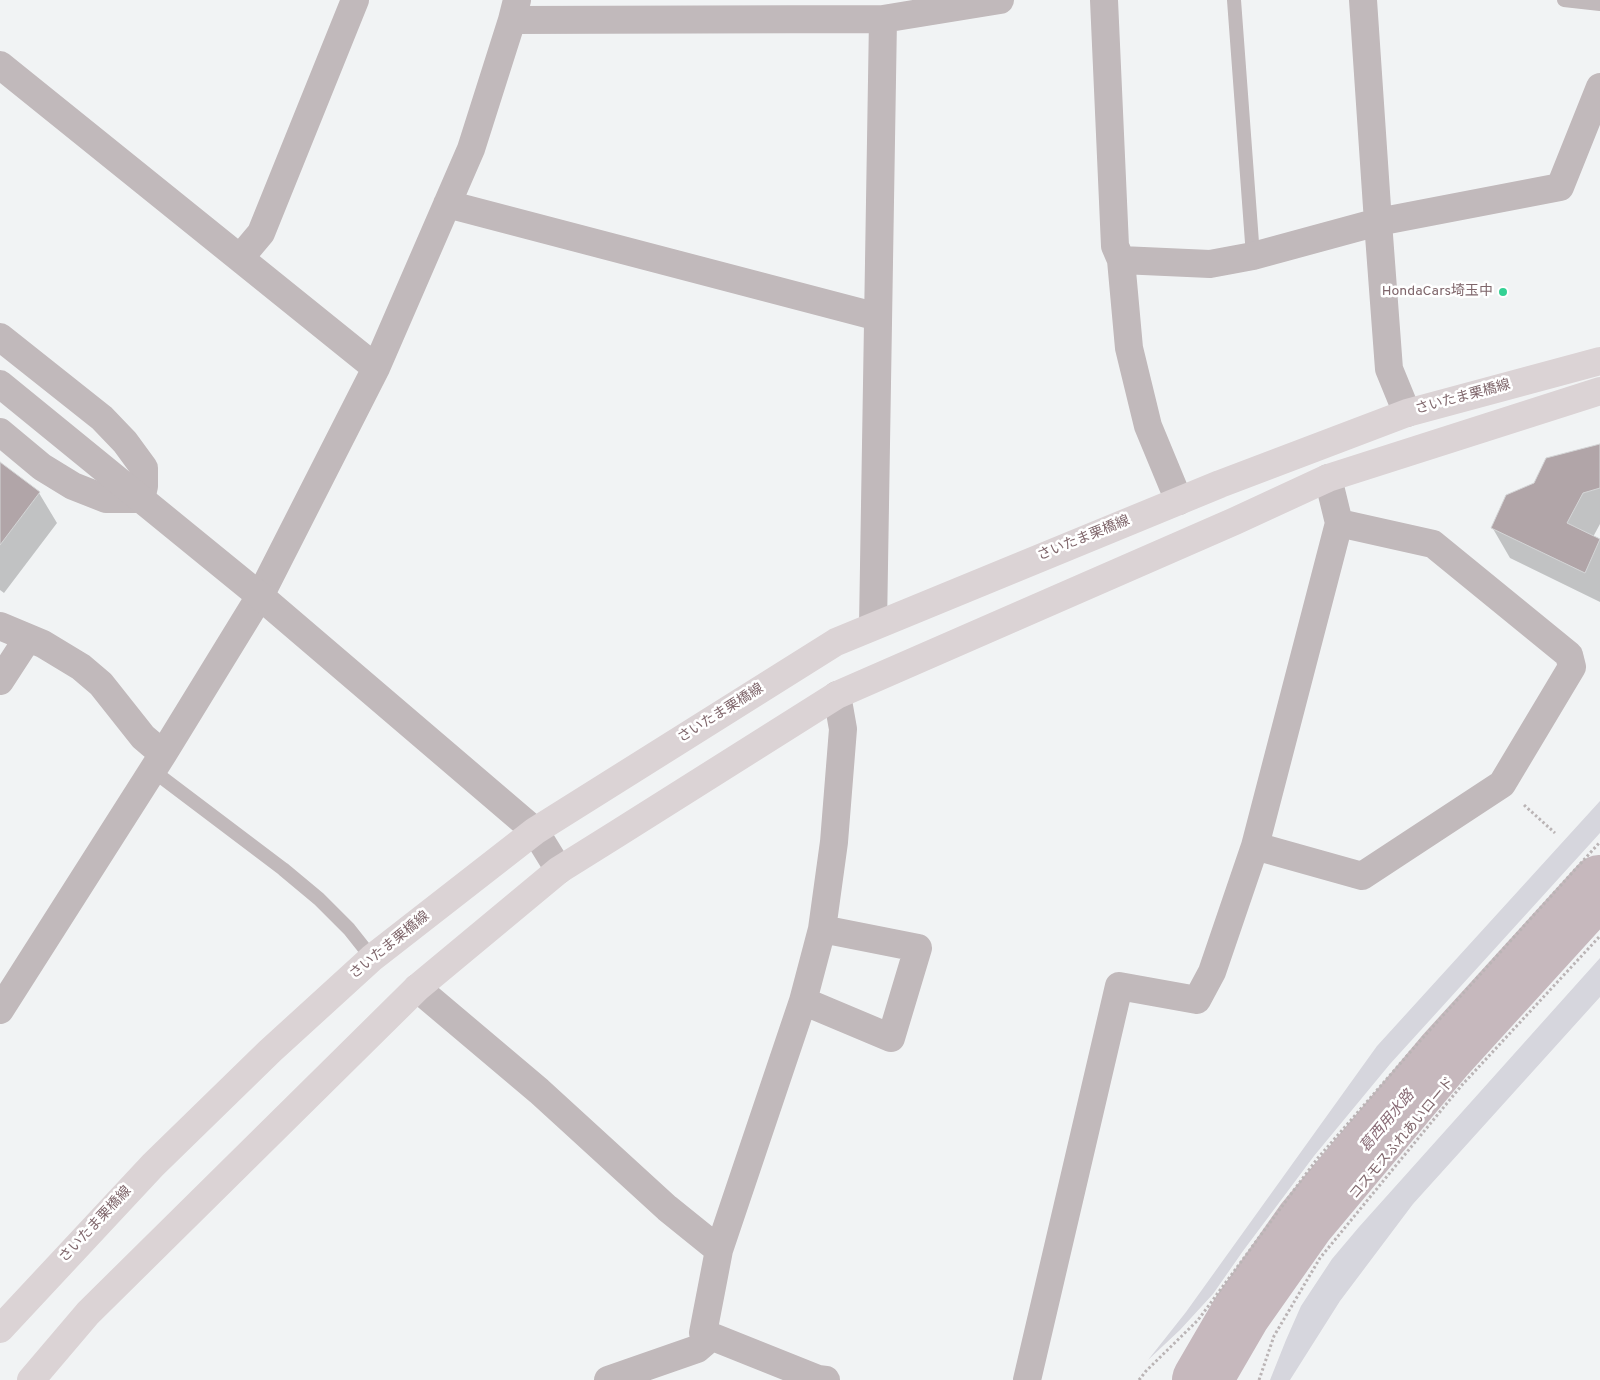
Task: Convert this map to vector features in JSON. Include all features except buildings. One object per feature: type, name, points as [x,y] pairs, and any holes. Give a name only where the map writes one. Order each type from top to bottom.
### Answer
[{"type":"main road","name":"さいたま栗橋線","points":[[0,1329],[153,1165],[270,1051],[372,958],[535,831],[836,642],[1179,501],[1407,413],[1600,360]]},
{"type":"main road","points":[[30,1380],[88,1313],[417,988],[559,870],[837,695],[1236,521],[1328,478],[1600,391]]},
{"type":"street","points":[[240,258],[261,233],[356,0]]},
{"type":"street","points":[[0,1010],[158,762],[260,596],[376,368],[471,149],[515,10],[883,20],[1000,0]]},
{"type":"street","points":[[1104,0],[1115,246],[1121,260],[1129,348],[1148,426],[1179,501]]},
{"type":"street","points":[[1363,0],[1389,368],[1407,413]]},
{"type":"street","points":[[873,626],[883,20]]},
{"type":"street","points":[[0,65],[376,368]]},
{"type":"street","points":[[1121,260],[1210,264],[1253,256],[1378,222],[1560,186],[1600,87]]},
{"type":"street","points":[[447,204],[878,318]]},
{"type":"street","points":[[0,338],[102,418],[125,442],[144,468],[144,486],[141,499]]},
{"type":"street","points":[[0,384],[260,596],[535,831],[559,870]]},
{"type":"street","points":[[0,432],[42,467],[73,486],[106,499],[141,499]]},
{"type":"street","points":[[1027,1380],[1118,986],[1197,1000],[1212,972],[1255,846],[1339,523],[1328,478]]},
{"type":"street","points":[[1255,846],[1362,876],[1502,784],[1572,667],[1569,654],[1433,544],[1339,523]]},
{"type":"street","points":[[0,626],[43,644],[81,667],[101,684],[143,737],[158,762]]},
{"type":"street","points":[[0,681],[28,638]]},
{"type":"street","points":[[821,1380],[703,1333],[719,1250],[803,1001],[822,929],[834,842],[843,729],[837,695]]},
{"type":"street","points":[[803,1001],[891,1038],[918,948],[822,929]]},
{"type":"street","points":[[417,988],[540,1091],[667,1208],[719,1250]]},
{"type":"street","points":[[608,1380],[697,1349],[711,1336]]},
{"type":"lane","points":[[1234,0],[1253,256]]},
{"type":"lane","points":[[1564,0],[1600,4]]},
{"type":"lane","points":[[158,762],[319,899],[349,929],[372,958]]},
{"type":"path","points":[[1502,784],[1555,833]]},
{"type":"path","points":[[1139,1380],[1198,1320],[1317,1160],[1419,1042],[1600,842]]},
{"type":"path","name":"コスモスふれあいロード","points":[[1259,1380],[1274,1336],[1320,1258],[1462,1085],[1600,936]]},
{"type":"shaded area","points":[[1600,801],[1600,833],[1390,1064],[1314,1156],[1213,1294],[1180,1330],[1148,1360],[1186,1312],[1377,1046]]},
{"type":"shaded area","points":[[1600,958],[1600,997],[1413,1204],[1340,1301],[1290,1380],[1270,1380],[1301,1306],[1332,1259]]},
{"type":"waterway","name":"葛西用水路","points":[[1202,1380],[1241,1313],[1305,1222],[1445,1055],[1600,885]]},
{"type":"place","name":"HondaCars埼玉中","points":[[1503,292]]}]
